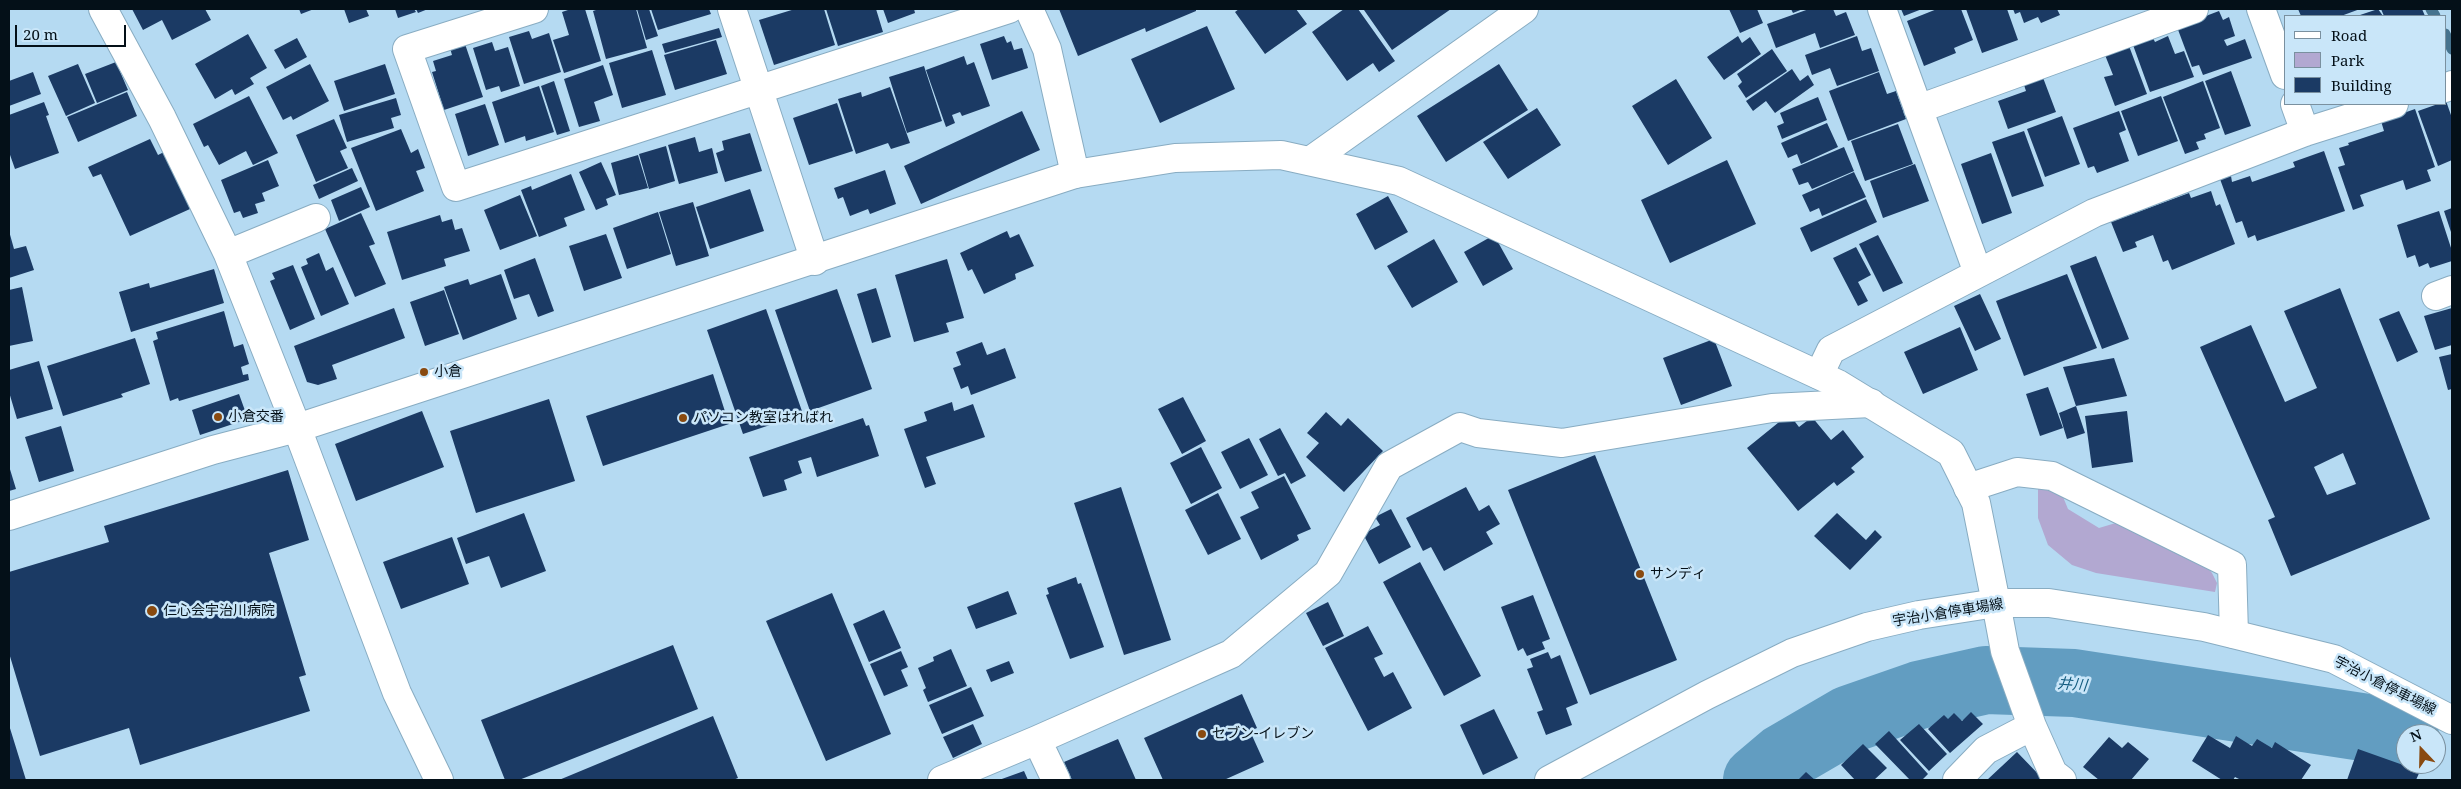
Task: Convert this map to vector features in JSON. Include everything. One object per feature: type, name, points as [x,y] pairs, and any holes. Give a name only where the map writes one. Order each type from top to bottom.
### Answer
[{"type":"street","points":[[103,9],[162,118],[228,254],[297,428],[397,693],[439,780]]},
{"type":"street","points":[[534,9],[407,49],[456,187],[1009,9]]},
{"type":"street","points":[[732,9],[815,261]]},
{"type":"street","points":[[1029,9],[1047,49],[1075,174]]},
{"type":"street","points":[[1310,161],[1524,9]]},
{"type":"street","points":[[1882,9],[1978,273]]},
{"type":"street","points":[[1918,109],[2194,9]]},
{"type":"street","points":[[2261,9],[2284,72]]},
{"type":"street","points":[[2295,105],[2305,132]]},
{"type":"street","points":[[1819,375],[1832,350],[2094,214],[2305,132],[2391,105]]},
{"type":"street","points":[[9,516],[213,450],[297,428],[815,261],[1075,174],[1175,158],[1281,155],[1399,181],[1819,375],[1872,403],[1951,453],[1976,503],[2005,651],[2053,773],[2062,780]]},
{"type":"street","points":[[228,254],[316,218]]},
{"type":"street","points":[[942,780],[1231,654],[1328,573],[1389,466],[1460,427],[1478,433],[1562,443],[1772,408],[1872,403]]},
{"type":"street","points":[[1968,488],[2017,472],[2052,476],[2232,565],[2234,634]]},
{"type":"street","name":"宇治小倉停車場線","points":[[1550,780],[1707,695],[1792,653],[1867,627],[1919,615],[1996,603],[2049,603],[2204,627],[2334,659],[2452,720]]},
{"type":"street","points":[[1957,780],[1986,750],[2029,716]]},
{"type":"street","points":[[1037,740],[1056,780]]},
{"type":"green space","points":[[2038,484],[2061,492],[2068,509],[2099,528],[2119,522],[2203,562],[2217,583],[2215,592],[2096,573],[2072,565],[2048,545],[2038,518]]},
{"type":"building","points":[[132,9],[205,9],[211,20],[172,40],[162,20],[143,30]]},
{"type":"building","points":[[299,9],[314,9],[301,14]]},
{"type":"building","points":[[344,9],[366,9],[369,16],[349,23]]},
{"type":"building","points":[[395,9],[414,9],[416,12],[398,18]]},
{"type":"building","points":[[416,9],[428,9],[418,13]]},
{"type":"building","points":[[571,9],[585,9],[601,61],[564,73],[553,40],[569,35],[562,12]]},
{"type":"building","points":[[599,9],[636,9],[647,48],[606,59],[593,11]]},
{"type":"building","points":[[637,9],[649,9],[658,36],[646,40]]},
{"type":"building","points":[[651,9],[709,9],[711,14],[658,30]]},
{"type":"building","points":[[795,9],[824,9],[835,45],[774,65],[759,20]]},
{"type":"building","points":[[826,9],[876,9],[883,32],[838,46]]},
{"type":"building","points":[[883,9],[914,9],[915,13],[888,23]]},
{"type":"building","points":[[1059,9],[1196,9],[1196,11],[1146,32],[1145,28],[1078,56]]},
{"type":"building","points":[[1239,9],[1296,9],[1307,24],[1265,54],[1235,12]]},
{"type":"building","points":[[1344,9],[1358,9],[1395,61],[1379,72],[1373,63],[1347,81],[1312,32]]},
{"type":"building","points":[[1451,9],[1392,50],[1364,10]]},
{"type":"building","points":[[1729,9],[1757,9],[1763,23],[1740,33]]},
{"type":"building","points":[[1791,9],[1803,9],[1793,13]]},
{"type":"building","points":[[1809,9],[1833,9],[1836,16],[1846,12],[1855,35],[1820,48],[1815,33],[1776,48],[1767,24]]},
{"type":"building","points":[[1901,9],[1922,9],[1904,16]]},
{"type":"building","points":[[1937,9],[1961,9],[1973,40],[1954,48],[1956,53],[1924,66],[1907,21]]},
{"type":"building","points":[[1966,9],[2007,9],[2018,40],[1982,53]]},
{"type":"building","points":[[2013,9],[2057,9],[2060,15],[2041,23],[2038,17],[2024,23],[2020,12],[2015,14]]},
{"type":"building","points":[[2298,9],[2360,9],[2344,15],[2301,15]]},
{"type":"building","points":[[2378,9],[2382,15],[2360,15]]},
{"type":"building","points":[[2381,9],[2422,9],[2425,15],[2384,15]]},
{"type":"building","points":[[2219,11],[2223,20],[2229,17],[2235,36],[2224,40],[2227,46],[2245,39],[2252,58],[2203,75],[2199,65],[2192,67],[2177,27]]},
{"type":"building","points":[[1207,26],[1235,89],[1160,123],[1131,59]]},
{"type":"building","points":[[719,28],[722,37],[665,53],[662,44]]},
{"type":"building","points":[[529,31],[532,39],[549,33],[561,72],[524,84],[509,37]]},
{"type":"building","points":[[248,34],[267,68],[250,78],[254,84],[235,95],[232,89],[215,99],[195,64]]},
{"type":"building","points":[[1004,36],[1007,43],[1011,41],[1014,50],[1022,48],[1028,68],[992,80],[980,44]]},
{"type":"building","points":[[1738,36],[1742,43],[1750,37],[1761,54],[1724,80],[1707,57]]},
{"type":"building","points":[[1857,36],[1862,51],[1871,48],[1879,71],[1837,86],[1830,68],[1812,75],[1805,55]]},
{"type":"building","points":[[2168,36],[2175,54],[2184,51],[2194,77],[2150,92],[2133,45],[2153,38],[2155,42]]},
{"type":"building","points":[[297,38],[307,57],[285,69],[274,50]]},
{"type":"building","points":[[716,40],[727,74],[675,90],[664,55]]},
{"type":"building","points":[[492,42],[495,51],[508,47],[520,86],[501,92],[499,86],[486,90],[473,48]]},
{"type":"building","points":[[465,44],[483,97],[444,110],[432,72],[436,71],[433,61],[452,55],[450,48]]},
{"type":"building","points":[[2129,46],[2147,94],[2115,106],[2104,77],[2113,75],[2105,55]]},
{"type":"building","points":[[1772,49],[1787,71],[1746,98],[1738,86],[1742,82],[1737,74]]},
{"type":"building","points":[[652,50],[666,95],[622,108],[609,63]]},
{"type":"building","points":[[964,56],[967,65],[974,62],[990,106],[962,116],[960,112],[952,115],[955,123],[946,127],[926,70]]},
{"type":"building","points":[[116,62],[128,90],[97,103],[85,74]]},
{"type":"building","points":[[78,64],[95,103],[66,116],[48,76]]},
{"type":"building","points":[[310,64],[329,101],[293,120],[291,116],[283,120],[266,87]]},
{"type":"building","points":[[385,64],[395,94],[344,111],[334,81]]},
{"type":"building","points":[[1499,64],[1528,110],[1446,162],[1417,116]]},
{"type":"building","points":[[603,65],[613,95],[594,102],[600,121],[579,127],[564,79]]},
{"type":"building","points":[[924,66],[942,121],[907,133],[889,77]]},
{"type":"building","points":[[1792,69],[1800,81],[1808,75],[1814,85],[1775,113],[1766,101],[1753,111],[1746,101]]},
{"type":"building","points":[[2231,71],[2251,126],[2225,135],[2205,81]]},
{"type":"building","points":[[33,72],[41,94],[9,106],[9,81]]},
{"type":"building","points":[[1879,72],[1887,94],[1896,91],[1906,119],[1848,141],[1829,91]]},
{"type":"building","points":[[2042,75],[2056,112],[2008,129],[1998,101],[2026,91],[2023,82]]},
{"type":"building","points":[[1676,79],[1712,138],[1668,165],[1632,106]]},
{"type":"building","points":[[554,81],[570,131],[557,135],[541,86]]},
{"type":"building","points":[[2203,81],[2220,128],[2204,134],[2206,139],[2196,142],[2199,149],[2185,154],[2163,97]]},
{"type":"building","points":[[539,86],[554,132],[526,141],[525,136],[505,143],[492,102]]},
{"type":"building","points":[[890,87],[910,143],[891,149],[888,143],[856,154],[838,99],[861,92],[862,97]]},
{"type":"building","points":[[127,92],[137,116],[78,142],[67,117]]},
{"type":"building","points":[[249,96],[278,153],[253,165],[246,151],[219,165],[208,145],[204,147],[193,124]]},
{"type":"building","points":[[2161,96],[2178,141],[2138,156],[2121,111]]},
{"type":"building","points":[[1818,97],[1827,120],[1782,139],[1777,126],[1784,123],[1780,113]]},
{"type":"building","points":[[396,98],[401,115],[391,118],[394,128],[347,142],[339,115]]},
{"type":"building","points":[[2446,101],[2452,118],[2452,160],[2438,166],[2418,111],[2435,105],[2446,105]]},
{"type":"building","points":[[44,102],[49,115],[46,116],[59,153],[15,169],[9,152],[9,115]]},
{"type":"building","points":[[837,103],[853,151],[809,165],[793,118]]},
{"type":"building","points":[[485,104],[499,145],[468,156],[455,114]]},
{"type":"building","points":[[1537,108],[1561,145],[1508,179],[1483,142]]},
{"type":"building","points":[[2415,109],[2435,167],[2427,170],[2431,181],[2406,190],[2403,180],[2360,195],[2364,206],[2353,210],[2338,167],[2345,165],[2339,148],[2384,131],[2381,121]]},
{"type":"building","points":[[1022,111],[1040,150],[921,204],[904,166]]},
{"type":"building","points":[[2119,111],[2126,130],[2119,133],[2129,161],[2097,173],[2094,166],[2088,168],[2073,128]]},
{"type":"building","points":[[2062,116],[2080,164],[2045,177],[2027,129]]},
{"type":"building","points":[[334,119],[347,148],[340,151],[348,168],[316,182],[296,135]]},
{"type":"building","points":[[1827,123],[1838,147],[1801,164],[1797,154],[1788,158],[1781,143]]},
{"type":"building","points":[[1898,124],[1913,164],[1865,181],[1851,141]]},
{"type":"building","points":[[401,129],[411,153],[418,149],[425,168],[416,171],[424,191],[376,211],[351,148]]},
{"type":"building","points":[[2024,131],[2044,186],[2012,197],[1992,142]]},
{"type":"building","points":[[750,133],[762,171],[725,182],[716,153],[724,150],[722,141]]},
{"type":"building","points":[[695,137],[699,152],[712,148],[718,173],[679,184],[668,145]]},
{"type":"building","points":[[150,139],[158,155],[164,152],[190,209],[130,236],[101,174],[93,177],[88,167]]},
{"type":"building","points":[[666,146],[675,181],[649,189],[639,154]]},
{"type":"building","points":[[1844,147],[1854,171],[1812,189],[1808,182],[1799,185],[1792,169]]},
{"type":"building","points":[[2324,151],[2345,211],[2257,241],[2255,235],[2248,238],[2242,221],[2236,223],[2220,179],[2231,176],[2232,182],[2250,176],[2252,182],[2295,167],[2293,162]]},
{"type":"building","points":[[1991,153],[2012,213],[1982,224],[1961,164]]},
{"type":"building","points":[[638,155],[648,188],[619,195],[611,163]]},
{"type":"building","points":[[268,160],[279,186],[262,193],[265,201],[255,204],[258,213],[243,218],[240,211],[234,213],[221,180]]},
{"type":"building","points":[[1727,160],[1756,224],[1670,263],[1641,200]]},
{"type":"building","points":[[601,162],[616,195],[606,199],[608,205],[596,210],[579,172]]},
{"type":"building","points":[[1915,164],[1929,201],[1883,218],[1870,181]]},
{"type":"building","points":[[352,168],[358,181],[319,199],[313,185]]},
{"type":"building","points":[[885,170],[896,204],[870,214],[868,209],[850,216],[843,197],[838,199],[834,188]]},
{"type":"building","points":[[1854,172],[1866,197],[1822,216],[1819,208],[1810,212],[1802,195]]},
{"type":"building","points":[[571,174],[585,210],[564,218],[567,226],[539,237],[521,190],[531,186],[532,190]]},
{"type":"building","points":[[361,187],[370,207],[339,221],[331,200]]},
{"type":"building","points":[[750,189],[764,231],[710,249],[696,207]]},
{"type":"building","points":[[2211,191],[2216,206],[2220,204],[2235,244],[2172,270],[2168,260],[2163,262],[2153,235],[2135,242],[2137,247],[2123,252],[2111,222],[2189,193],[2191,198]]},
{"type":"building","points":[[520,195],[537,236],[500,250],[484,210]]},
{"type":"building","points":[[1388,196],[1408,232],[1375,250],[1356,214]]},
{"type":"building","points":[[1866,199],[1877,222],[1811,252],[1800,228]]},
{"type":"building","points":[[693,202],[709,256],[676,266],[659,212]]},
{"type":"building","points":[[2452,208],[2452,235],[2444,211]]},
{"type":"building","points":[[2439,211],[2452,251],[2452,261],[2430,268],[2428,263],[2419,267],[2415,255],[2407,258],[2397,225]]},
{"type":"building","points":[[658,212],[671,254],[627,269],[613,228]]},
{"type":"building","points":[[361,213],[375,244],[369,246],[386,284],[355,297],[325,229]]},
{"type":"building","points":[[440,215],[442,222],[452,219],[455,230],[462,228],[470,251],[444,259],[446,266],[402,280],[387,232]]},
{"type":"building","points":[[9,231],[14,249],[26,246],[34,270],[9,278]]},
{"type":"building","points":[[1007,231],[1010,238],[1019,234],[1034,266],[1015,274],[1016,279],[984,294],[972,269],[968,271],[960,253]]},
{"type":"building","points":[[606,234],[622,278],[584,291],[569,246]]},
{"type":"building","points":[[1494,235],[1513,269],[1483,286],[1464,252]]},
{"type":"building","points":[[1878,235],[1903,283],[1883,292],[1859,244]]},
{"type":"building","points":[[1434,239],[1458,282],[1412,308],[1387,266]]},
{"type":"building","points":[[1856,247],[1871,275],[1858,282],[1868,301],[1858,306],[1833,258]]},
{"type":"building","points":[[319,253],[326,271],[333,267],[349,304],[321,316],[301,267],[308,264],[306,259]]},
{"type":"building","points":[[2096,256],[2129,339],[2102,349],[2070,266]]},
{"type":"building","points":[[535,258],[554,311],[538,317],[529,294],[514,299],[504,270]]},
{"type":"building","points":[[947,259],[964,318],[946,323],[949,332],[914,342],[895,275]]},
{"type":"building","points":[[293,265],[315,319],[290,330],[270,281],[275,279],[272,273]]},
{"type":"building","points":[[214,269],[224,303],[131,332],[119,292],[149,283],[150,288]]},
{"type":"building","points":[[501,274],[517,319],[463,340],[444,287],[468,279],[470,285]]},
{"type":"building","points":[[2067,274],[2097,348],[2024,376],[1996,301]]},
{"type":"building","points":[[22,287],[33,341],[9,346],[9,290]]},
{"type":"building","points":[[876,288],[891,337],[872,343],[857,294]]},
{"type":"building","points":[[2340,288],[2430,519],[2291,576],[2268,520],[2275,517],[2200,347],[2251,325],[2285,402],[2317,388],[2284,311]],"holes":[[[2343,453],[2356,484],[2327,495],[2314,467]]]},
{"type":"building","points":[[837,289],[872,389],[810,411],[775,310]]},
{"type":"building","points":[[444,290],[459,334],[425,346],[410,302]]},
{"type":"building","points":[[1980,294],[2001,339],[1975,351],[1954,306]]},
{"type":"building","points":[[394,308],[405,338],[332,365],[337,379],[318,385],[307,382],[294,346]]},
{"type":"building","points":[[2452,308],[2452,345],[2435,350],[2424,316]]},
{"type":"building","points":[[766,309],[803,414],[743,434],[707,330]]},
{"type":"building","points":[[224,311],[234,347],[243,344],[249,364],[241,367],[243,375],[248,374],[249,380],[179,401],[178,398],[170,401],[153,341],[158,339],[156,332]]},
{"type":"building","points":[[2399,311],[2418,352],[2397,362],[2379,319]]},
{"type":"building","points":[[1960,327],[1978,370],[1923,394],[1904,352]]},
{"type":"building","points":[[135,338],[150,384],[121,394],[123,397],[63,416],[47,366]]},
{"type":"building","points":[[1714,339],[1732,386],[1681,405],[1663,358]]},
{"type":"building","points":[[982,342],[987,355],[1005,348],[1016,378],[971,395],[968,386],[961,389],[953,368],[961,365],[956,352]]},
{"type":"building","points":[[2452,354],[2452,389],[2448,390],[2439,357]]},
{"type":"building","points":[[2114,358],[2127,396],[2076,406],[2063,367]]},
{"type":"building","points":[[39,361],[53,409],[17,419],[9,392],[9,370]]},
{"type":"building","points":[[713,374],[729,424],[603,466],[586,416]]},
{"type":"building","points":[[2048,387],[2063,428],[2040,436],[2026,394]]},
{"type":"building","points":[[239,394],[248,419],[200,435],[192,410]]},
{"type":"building","points":[[1183,397],[1206,441],[1182,454],[1158,409]]},
{"type":"building","points":[[549,399],[575,481],[476,513],[450,431]]},
{"type":"building","points":[[952,402],[954,411],[973,404],[985,437],[926,457],[936,484],[925,488],[904,429],[927,421],[924,412]]},
{"type":"building","points":[[2076,406],[2085,433],[2067,439],[2059,413]]},
{"type":"building","points":[[422,411],[444,467],[356,501],[335,444]]},
{"type":"building","points":[[2127,411],[2133,462],[2092,468],[2085,416]]},
{"type":"building","points":[[1326,412],[1341,426],[1348,418],[1383,451],[1344,492],[1306,457],[1319,443],[1307,433]]},
{"type":"building","points":[[1789,414],[1799,427],[1812,417],[1831,440],[1843,430],[1864,457],[1851,468],[1855,472],[1837,486],[1834,482],[1798,511],[1747,448]]},
{"type":"building","points":[[863,418],[866,426],[869,425],[879,456],[817,477],[811,457],[798,461],[802,473],[784,480],[787,490],[763,497],[749,457]]},
{"type":"building","points":[[61,426],[74,471],[39,482],[25,437]]},
{"type":"building","points":[[1280,428],[1306,476],[1291,484],[1285,473],[1278,476],[1259,439]]},
{"type":"building","points":[[1249,438],[1268,475],[1240,489],[1221,452]]},
{"type":"building","points":[[1201,447],[1222,488],[1191,504],[1170,463]]},
{"type":"building","points":[[1595,455],[1677,660],[1590,695],[1508,490]]},
{"type":"building","points":[[9,466],[16,489],[9,491]]},
{"type":"building","name":"仁心会宇治川病院","points":[[288,470],[309,540],[269,553],[306,675],[299,677],[310,711],[140,765],[129,728],[40,756],[9,653],[9,572],[109,542],[104,526]]},
{"type":"building","points":[[1284,476],[1311,529],[1297,535],[1299,540],[1261,560],[1240,517],[1259,508],[1251,492]]},
{"type":"building","points":[[1121,487],[1171,640],[1124,655],[1074,503]]},
{"type":"building","points":[[1466,487],[1479,511],[1489,505],[1500,524],[1486,532],[1493,544],[1444,571],[1431,547],[1423,551],[1406,518]]},
{"type":"building","points":[[1218,493],[1241,539],[1208,555],[1185,510]]},
{"type":"building","points":[[1391,509],[1411,547],[1379,564],[1363,534],[1380,525],[1375,517]]},
{"type":"building","points":[[524,513],[546,571],[501,588],[489,556],[466,564],[457,538]]},
{"type":"building","points":[[1837,513],[1866,540],[1875,530],[1882,537],[1850,570],[1814,536]]},
{"type":"building","points":[[452,537],[469,584],[401,609],[383,562]]},
{"type":"building","points":[[1420,562],[1481,676],[1444,696],[1383,582]]},
{"type":"building","points":[[1076,577],[1078,584],[1081,583],[1104,647],[1070,659],[1046,595],[1049,594],[1047,588]]},
{"type":"building","points":[[1008,591],[1017,614],[976,629],[967,607]]},
{"type":"building","points":[[832,593],[891,734],[826,761],[766,621]]},
{"type":"building","points":[[1533,595],[1550,639],[1542,642],[1545,649],[1527,656],[1523,648],[1518,651],[1501,607]]},
{"type":"building","points":[[1328,602],[1344,636],[1323,646],[1306,613]]},
{"type":"building","points":[[884,610],[901,648],[869,662],[853,624]]},
{"type":"building","points":[[1368,626],[1383,654],[1374,658],[1384,677],[1393,672],[1412,708],[1368,731],[1325,648]]},
{"type":"building","points":[[673,645],[698,709],[519,780],[505,780],[481,720]]},
{"type":"building","points":[[951,649],[967,686],[928,702],[923,690],[926,688],[918,668],[934,661],[933,657]]},
{"type":"building","points":[[901,651],[908,667],[901,670],[908,686],[884,696],[870,664]]},
{"type":"building","points":[[1548,652],[1551,659],[1560,655],[1578,703],[1566,708],[1572,725],[1546,735],[1537,712],[1543,710],[1527,669],[1533,667],[1530,659]]},
{"type":"building","points":[[1009,661],[1014,673],[991,682],[986,670]]},
{"type":"building","points":[[971,687],[984,716],[942,734],[929,705]]},
{"type":"building","name":"セブン-イレブン","points":[[1242,694],[1257,728],[1250,731],[1264,762],[1224,780],[1163,780],[1144,738]]},
{"type":"building","points":[[1494,709],[1518,758],[1483,775],[1460,725]]},
{"type":"building","points":[[1971,712],[1983,724],[1950,753],[1928,729],[1944,715],[1948,719],[1954,713],[1962,721]]},
{"type":"building","points":[[713,716],[738,778],[733,780],[559,780]]},
{"type":"building","points":[[973,724],[982,744],[953,758],[943,737]]},
{"type":"building","points":[[1919,724],[1947,754],[1929,771],[1900,740]]},
{"type":"building","points":[[9,725],[26,780],[9,780]]},
{"type":"building","points":[[1889,731],[1928,774],[1922,780],[1910,780],[1875,744]]},
{"type":"building","points":[[2208,735],[2230,748],[2236,736],[2252,746],[2257,739],[2272,748],[2275,742],[2311,765],[2301,780],[2241,780],[2235,777],[2233,780],[2222,780],[2192,761]]},
{"type":"building","points":[[2109,737],[2122,748],[2128,742],[2149,759],[2131,780],[2099,780],[2083,767]]},
{"type":"building","points":[[1118,739],[1136,780],[1072,780],[1064,762]]},
{"type":"building","points":[[1863,744],[1887,768],[1874,780],[1855,780],[1841,765]]},
{"type":"building","points":[[2358,749],[2396,762],[2396,774],[2419,774],[2416,780],[2347,780]]},
{"type":"building","points":[[2017,752],[2042,778],[2040,780],[1987,780]]},
{"type":"building","points":[[1024,771],[1028,780],[999,780]]},
{"type":"building","points":[[1806,772],[1815,780],[1798,780]]},
{"type":"waterway","points":[[2431,9],[2434,15]]},
{"type":"waterway","points":[[2446,36],[2452,49]]},
{"type":"waterway","name":"井川","points":[[1757,780],[1783,758],[1850,719],[1919,695],[1986,680],[2074,683],[2388,731],[2396,735]]},
{"type":"place","name":"小倉","points":[[424,372]]},
{"type":"place","name":"小倉交番","points":[[218,417]]},
{"type":"place","name":"パソコン教室はればれ","points":[[683,418]]},
{"type":"place","name":"サンディ","points":[[1640,574]]},
{"type":"place","name":"仁心会宇治川病院","points":[[152,611]]},
{"type":"place","name":"セブン-イレブン","points":[[1202,734]]}]
